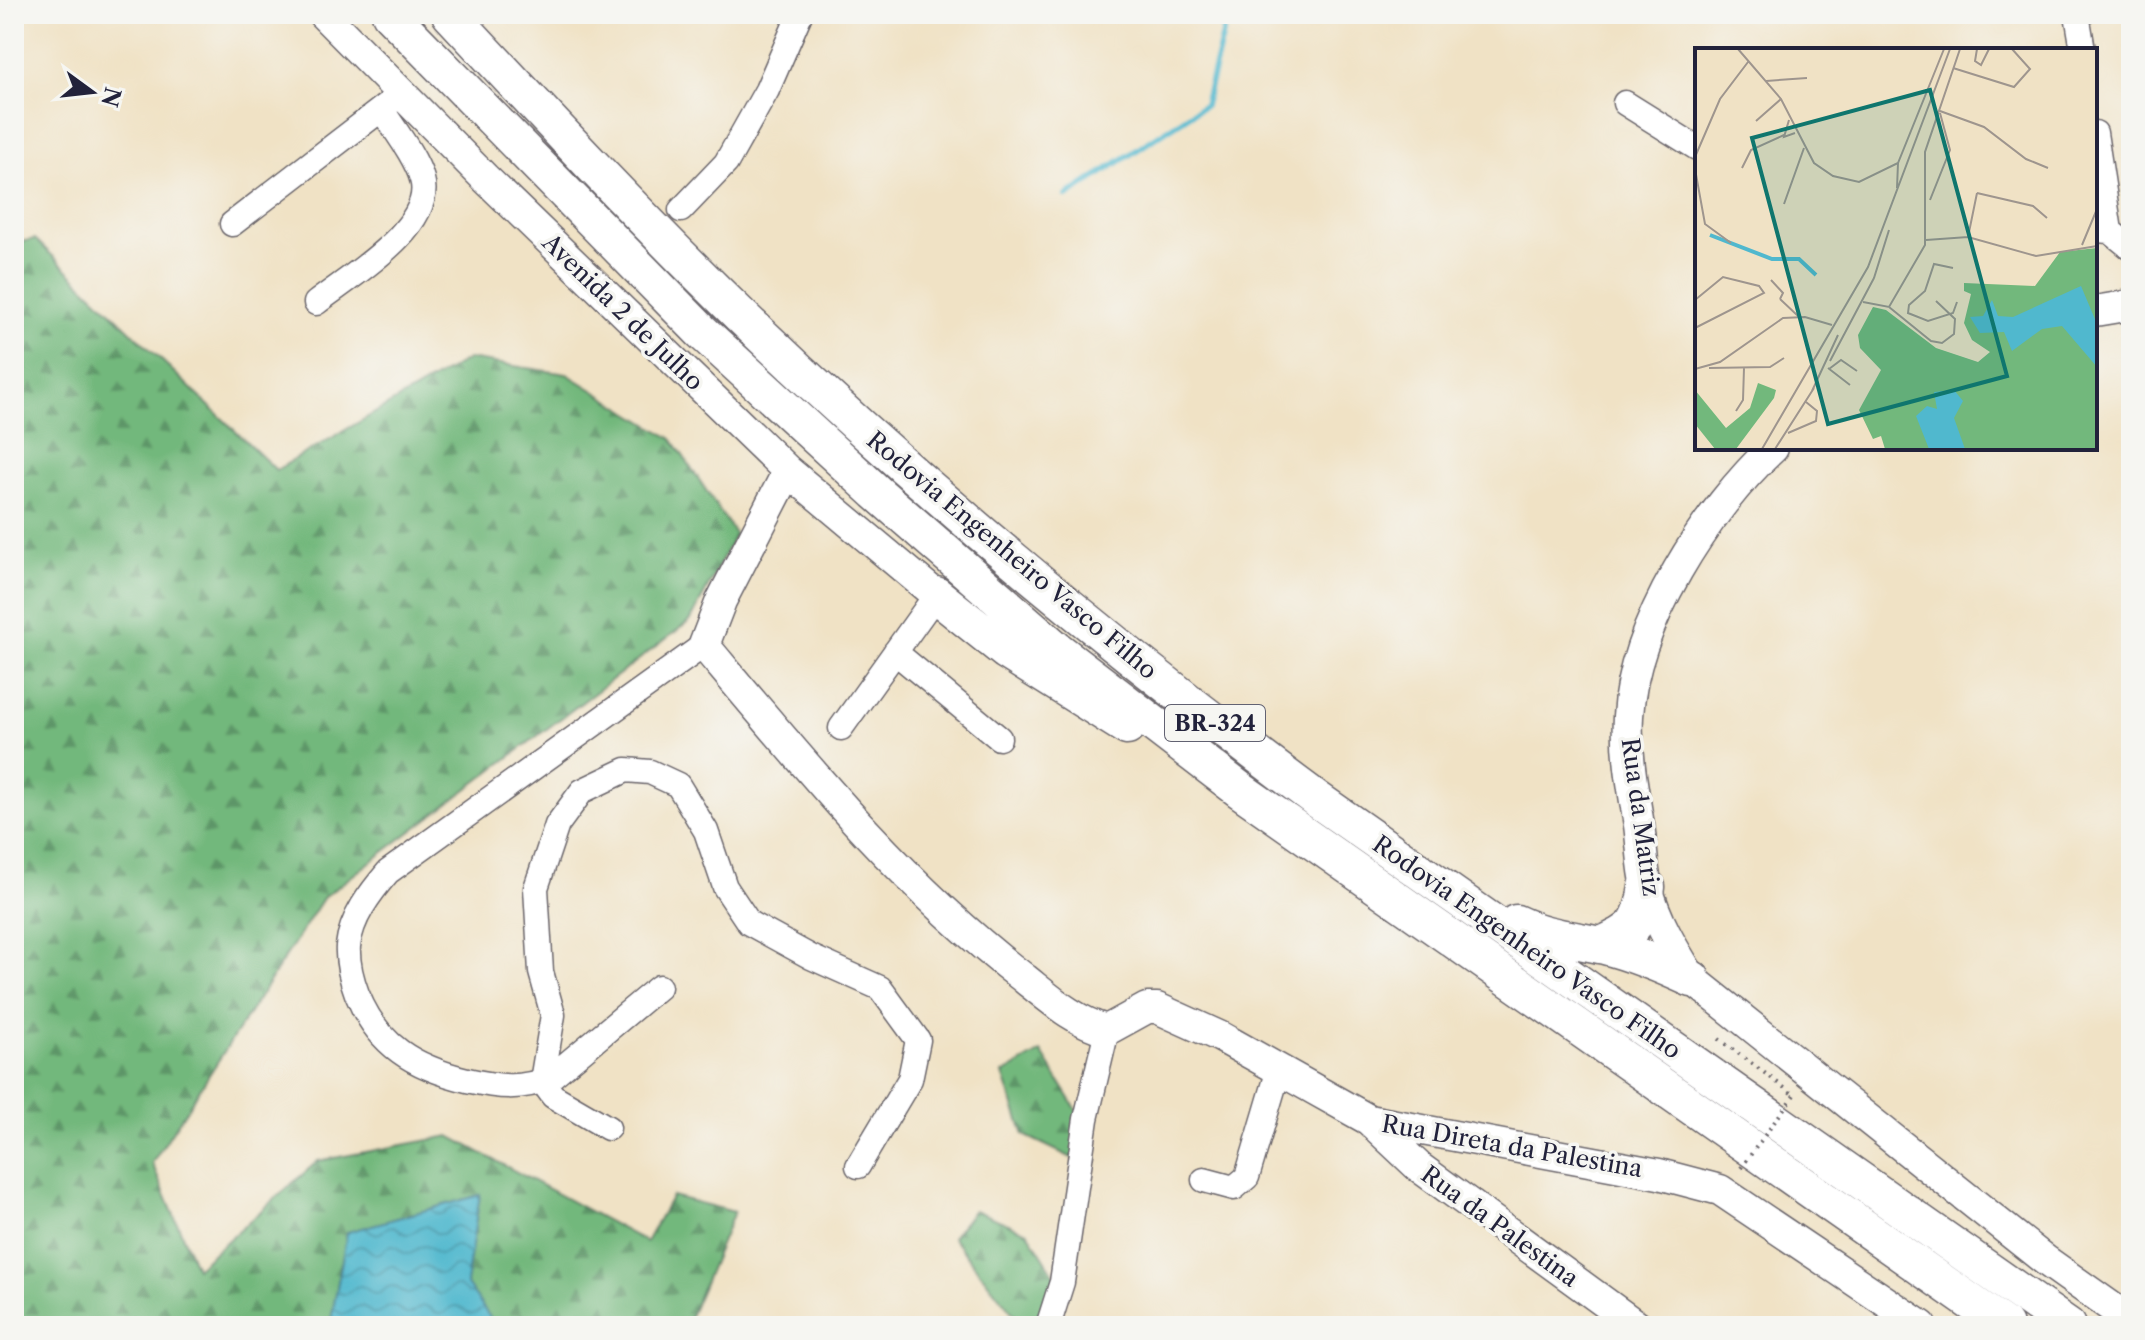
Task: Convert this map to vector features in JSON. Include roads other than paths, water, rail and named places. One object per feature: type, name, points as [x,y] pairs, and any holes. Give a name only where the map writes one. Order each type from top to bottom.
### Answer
[{"type":"highway","points":[[360,14],[551,199],[604,231]]},
{"type":"highway","name":"Rodovia Engenheiro Vasco Filho","points":[[390,14],[702,332],[876,492],[1056,649],[1240,790],[2005,1326]]},
{"type":"highway","name":"Rodovia Engenheiro Vasco Filho","points":[[450,14],[668,243],[847,415],[1036,579],[1201,713],[1348,821],[2068,1326]]},
{"type":"highway","points":[[936,595],[1006,651],[1048,679],[1103,714],[1240,790]]},
{"type":"highway","points":[[1348,821],[1388,837],[1508,920],[1551,937],[1601,945],[1648,959],[1692,979]]},
{"type":"highway","points":[[1601,945],[1626,934],[1634,925],[1641,914],[1647,887]]},
{"type":"main road","name":"Avenida 2 de Julho","points":[[323,14],[391,102],[788,471],[936,595]]},
{"type":"main road","points":[[2097,308],[2131,305]]},
{"type":"main road","name":"Rua da Matriz","points":[[1692,979],[1667,936],[1647,887],[1628,756],[1628,713],[1637,668],[1658,612],[1695,541],[1726,498],[1771,450]]},
{"type":"main road","points":[[788,471],[721,601],[704,645],[795,753],[920,890],[996,958],[1069,1013],[1107,1030]]},
{"type":"main road","points":[[1692,979],[2045,1260],[2131,1321]]},
{"type":"main road","name":"Rua Direta da Palestina","points":[[1107,1030],[1147,1008],[1157,1008],[1221,1037],[1369,1120],[1659,1174],[1720,1190],[1922,1326]]},
{"type":"main road","name":"Rua da Palestina","points":[[1369,1120],[1419,1167],[1637,1326]]},
{"type":"street","points":[[681,210],[726,163],[767,90],[800,14]]},
{"type":"street","points":[[2077,14],[2083,48]]},
{"type":"street","points":[[232,224],[391,102],[422,176],[425,190],[422,208],[398,239],[316,303]]},
{"type":"street","points":[[1625,103],[1695,147]]},
{"type":"street","points":[[2097,161],[2102,231],[2131,248]]},
{"type":"street","points":[[841,728],[936,595]]},
{"type":"street","points":[[659,987],[550,1078],[512,1088],[492,1086],[414,1062],[393,1047],[377,1030],[364,1009],[349,973],[348,945],[355,921],[370,894],[388,872],[704,645]]},
{"type":"street","points":[[895,652],[999,738]]},
{"type":"street","points":[[608,1128],[553,1096],[542,1081],[553,1015],[541,972],[536,888],[557,825],[582,791],[626,770],[650,772],[678,785],[706,831],[725,887],[749,923],[811,957],[880,988],[918,1040],[910,1079],[858,1166]]},
{"type":"street","points":[[1048,1326],[1062,1282],[1081,1148],[1107,1030]]},
{"type":"street","points":[[1204,1180],[1234,1188],[1247,1177],[1279,1069]]},
{"type":"water","points":[[14,801],[24,802],[14,855]]},
{"type":"water","points":[[480,1195],[466,1283],[496,1326],[330,1326],[347,1232]]},
{"type":"waterway","points":[[1067,196],[1205,105],[1228,14]]}]
